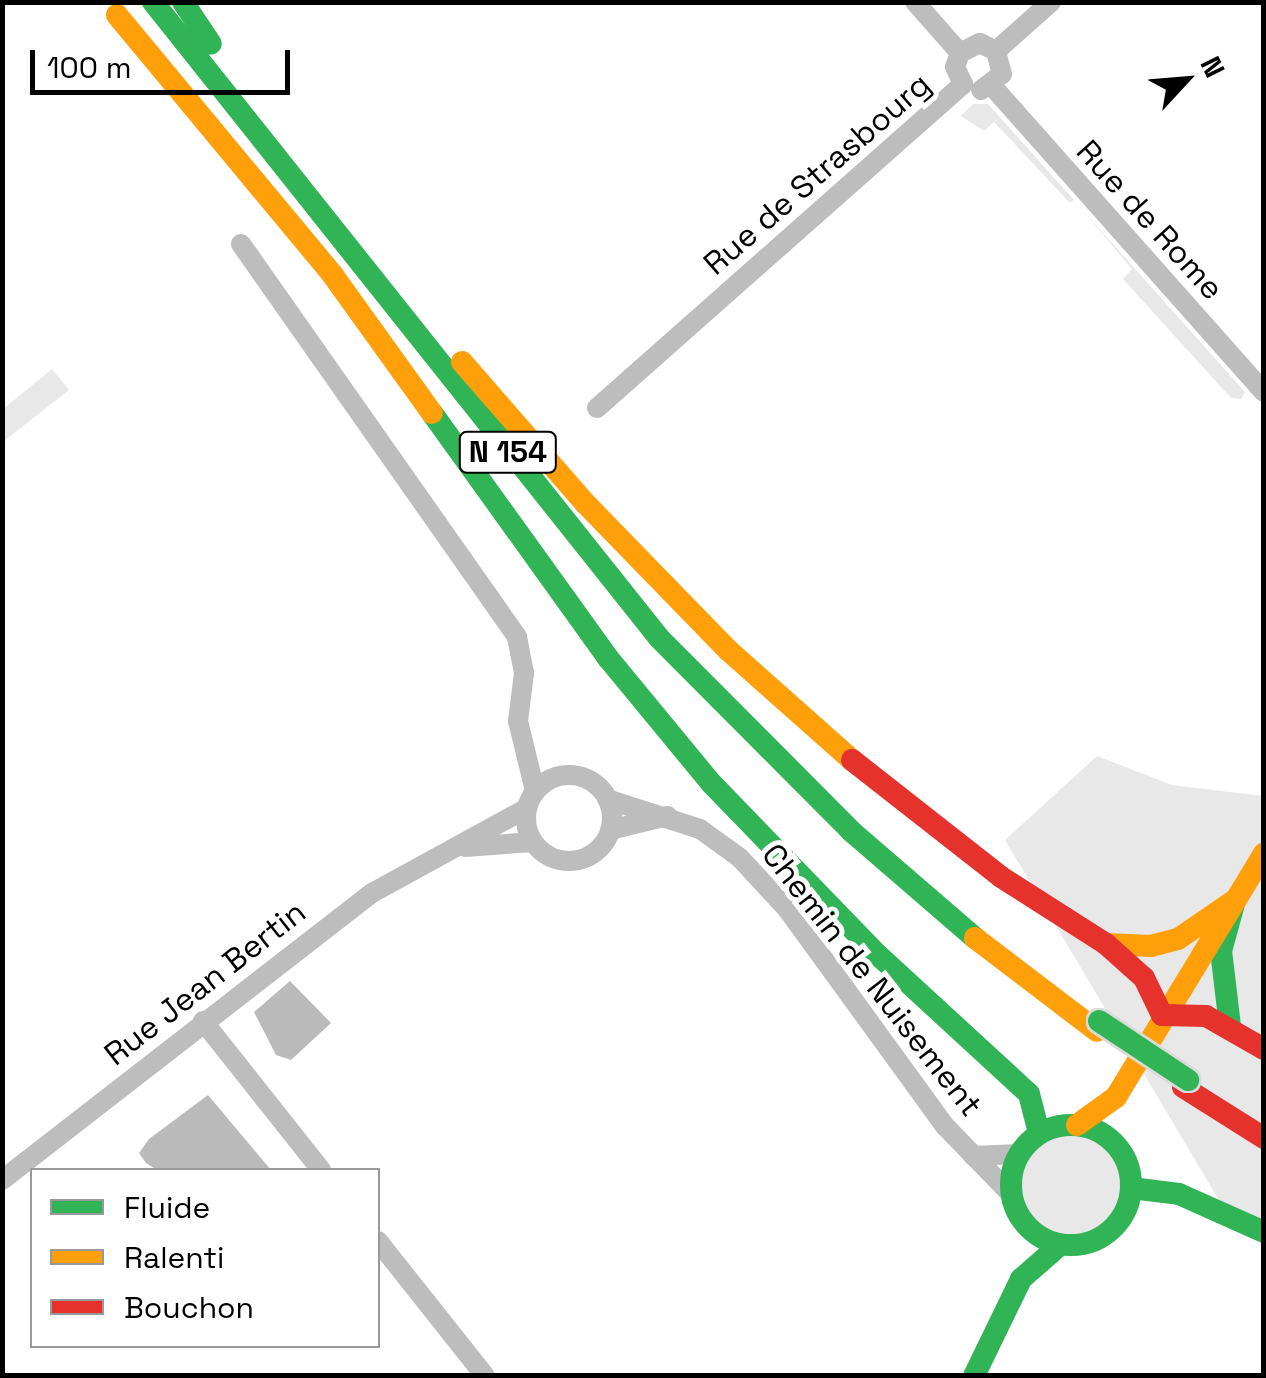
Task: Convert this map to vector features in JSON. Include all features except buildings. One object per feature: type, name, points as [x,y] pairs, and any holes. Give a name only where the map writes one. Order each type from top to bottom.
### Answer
[{"type":"main road","name":"N 154","points":[[153,2],[606,576],[852,831],[1006,964],[1264,1138]]},
{"type":"main road","name":"N 154","points":[[173,2],[212,44],[572,512],[710,674],[879,842],[1098,1026]]},
{"type":"main road","points":[[182,2],[212,44]]},
{"type":"main road","points":[[110,9],[205,100],[655,649],[800,794],[852,831]]},
{"type":"main road","points":[[110,9],[332,274],[608,658],[700,770],[878,955],[1030,1094],[1040,1133]]},
{"type":"main road","points":[[448,348],[728,650],[918,815],[1106,944],[1144,978],[1162,1015]]},
{"type":"main road","points":[[974,1376],[1021,1278],[1024,1223],[1011,1194],[1020,1154],[1040,1133],[1077,1125],[1116,1098],[1162,1015],[1264,854]]},
{"type":"main road","points":[[1106,944],[1178,940],[1235,900]]},
{"type":"main road","points":[[1230,1026],[1220,984],[1221,951],[1235,900]]},
{"type":"main road","points":[[1162,1015],[1196,1014],[1230,1026],[1264,1050]]},
{"type":"main road","name":"N 154","points":[[1186,1084],[1264,1128]]},
{"type":"main road","points":[[1024,1223],[1060,1245],[1081,1245],[1108,1232],[1127,1208],[1131,1188],[1118,1147],[1116,1098]]},
{"type":"main road","points":[[1077,1125],[1118,1147]]},
{"type":"main road","points":[[1131,1188],[1178,1194],[1264,1232]]},
{"type":"main road","points":[[1021,1278],[1060,1245]]},
{"type":"street","points":[[915,2],[960,52]]},
{"type":"street","points":[[963,84],[992,87],[1003,67],[996,51],[1051,2]]},
{"type":"street","name":"Rue de Strasbourg","points":[[597,408],[963,84],[955,66],[960,52],[980,43],[996,51]]},
{"type":"street","name":"Rue de Rome","points":[[992,87],[1264,392]]},
{"type":"street","points":[[240,244],[517,637],[524,673],[518,722],[528,751],[534,842],[552,858],[576,860],[597,850],[610,830],[607,799],[580,776],[557,776],[528,751]]},
{"type":"street","points":[[531,800],[557,776]]},
{"type":"street","name":"Chemin de Nuisement","points":[[607,799],[669,816],[739,856],[788,910],[945,1126],[1011,1194]]},
{"type":"street","name":"Rue Jean Bertin","points":[[2,1180],[372,893],[531,800]]},
{"type":"street","points":[[610,830],[669,816]]},
{"type":"street","name":"Rue Jean Bertin","points":[[453,848],[534,842]]},
{"type":"street","points":[[203,1021],[319,1168]]},
{"type":"street","name":"Chemin de Nuisement","points":[[974,1156],[1020,1154]]},
{"type":"street","points":[[380,1244],[485,1376]]},
{"type":"shaded area","points":[[973,104],[988,104],[1074,200],[1070,203],[994,122],[984,131],[961,116]]},
{"type":"shaded area","points":[[1078,205],[1245,392],[1241,399],[1231,398],[1123,279],[1132,269]]},
{"type":"shaded area","points":[[52,369],[69,390],[3,442],[3,409]]},
{"type":"shaded area","points":[[1097,756],[1172,785],[1263,796],[1263,1245],[1226,1212],[1005,840]]},
{"type":"shaded area","points":[[290,981],[331,1023],[291,1060],[276,1055],[254,1012]]},
{"type":"shaded area","points":[[208,1095],[269,1168],[154,1168],[139,1153],[149,1139]]},
{"type":"shaded area","points":[[1073,1132],[1093,1136],[1110,1147],[1121,1164],[1125,1184],[1121,1204],[1110,1221],[1093,1232],[1073,1236],[1053,1232],[1036,1221],[1025,1204],[1021,1184],[1025,1164],[1036,1147],[1053,1136]]},
{"type":"traffic: fast","points":[[153,2],[659,638],[851,831],[975,938]]},
{"type":"traffic: fast","points":[[183,2],[211,44]]},
{"type":"traffic: fast","points":[[432,413],[608,658],[712,784],[878,955],[1029,1094],[1039,1133]]},
{"type":"traffic: fast","points":[[1230,1026],[1221,951],[1235,900]]},
{"type":"traffic: fast","points":[[1099,1021],[1188,1080]]},
{"type":"traffic: fast","points":[[1071,1125],[1094,1129],[1114,1142],[1127,1162],[1131,1185],[1127,1208],[1114,1228],[1094,1241],[1071,1245],[1048,1241],[1028,1228],[1015,1208],[1011,1185],[1015,1162],[1028,1142],[1048,1129],[1071,1125]]},
{"type":"traffic: fast","points":[[1131,1188],[1179,1194],[1264,1232]]},
{"type":"traffic: fast","points":[[974,1376],[1021,1279],[1060,1245]]},
{"type":"traffic: slow","points":[[117,15],[332,274],[432,413]]},
{"type":"traffic: slow","points":[[462,362],[586,504],[728,650],[852,760]]},
{"type":"traffic: slow","points":[[1077,1125],[1116,1097],[1264,854]]},
{"type":"traffic: slow","points":[[1106,944],[1151,946],[1178,939],[1235,900]]},
{"type":"traffic: slow","points":[[975,938],[1097,1031]]},
{"type":"traffic: jam","points":[[852,760],[1001,877],[1106,944],[1144,978],[1162,1015],[1206,1016],[1264,1049]]},
{"type":"traffic: jam","points":[[1183,1087],[1264,1138]]}]
